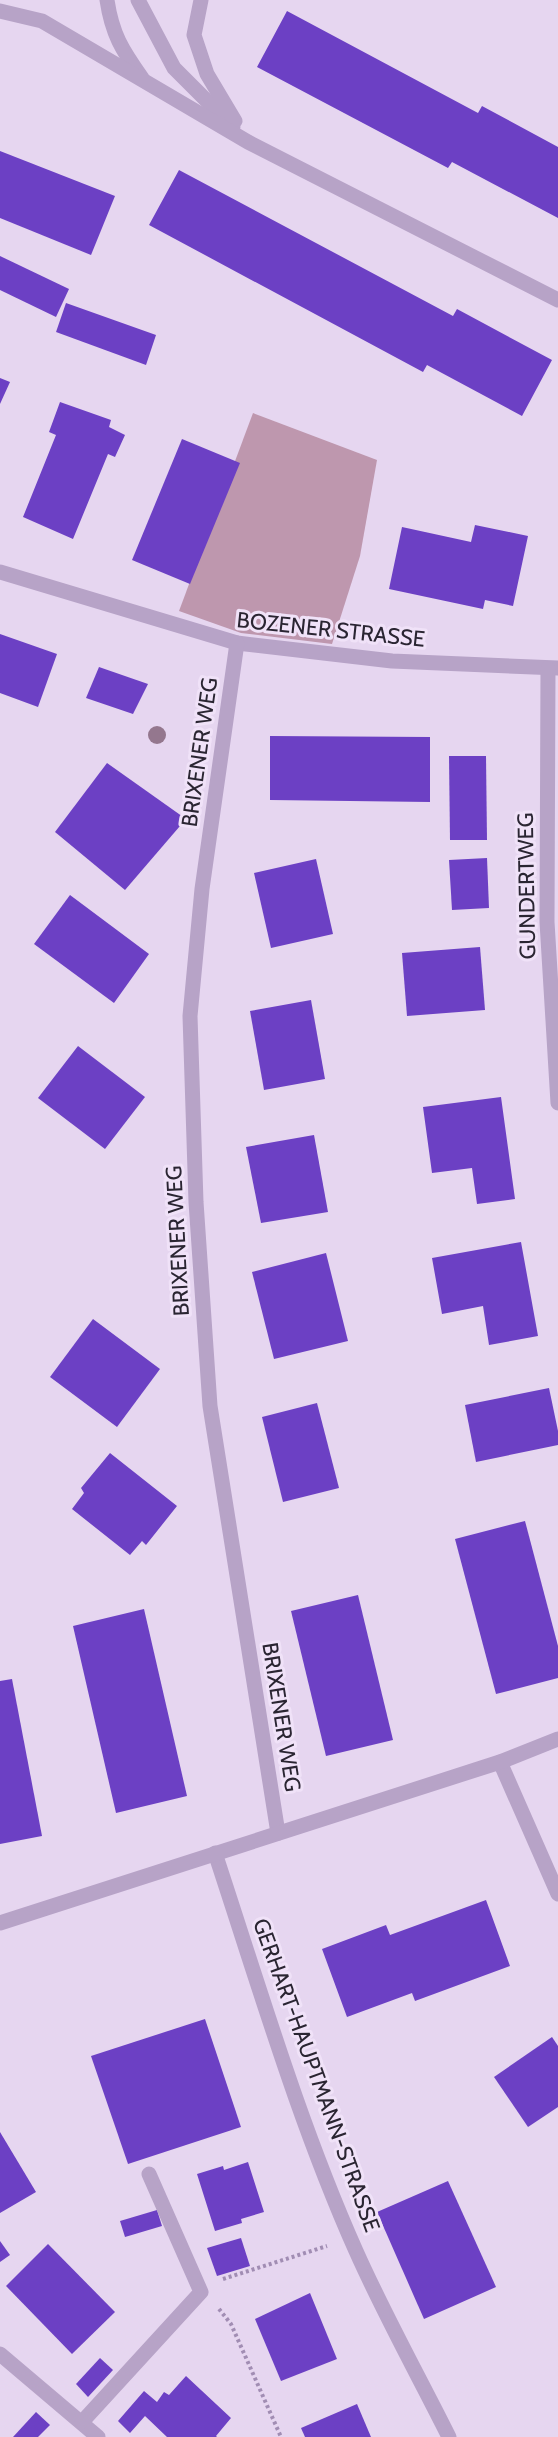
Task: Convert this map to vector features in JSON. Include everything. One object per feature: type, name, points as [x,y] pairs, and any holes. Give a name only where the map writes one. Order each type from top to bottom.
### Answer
[{"type":"street","points":[[107,0],[110,25],[123,53],[145,83]]},
{"type":"street","points":[[138,0],[174,68],[248,142]]},
{"type":"street","points":[[201,0],[194,35],[207,74],[248,142]]},
{"type":"street","points":[[0,11],[42,21],[248,142],[558,300]]},
{"type":"street","name":"BOZENER STRASSE","points":[[0,572],[237,644],[392,660],[553,668]]},
{"type":"street","name":"BRIXENER WEG","points":[[237,644],[202,889],[190,1016],[196,1202],[210,1406],[278,1833]]},
{"type":"street","name":"GUNDERTWEG","points":[[553,668],[547,922],[558,1103]]},
{"type":"street","points":[[0,1923],[500,1762],[558,1739]]},
{"type":"street","points":[[500,1762],[558,1894]]},
{"type":"street","name":"GERHART-HAUPTMANN-STRASSE","points":[[215,1853],[304,2118],[351,2239],[449,2437]]},
{"type":"street","points":[[82,2422],[201,2292],[149,2174]]},
{"type":"street","points":[[0,2354],[98,2437]]},
{"type":"path","points":[[231,2276],[321,2248]]},
{"type":"path","points":[[201,2292],[231,2324],[281,2437]]},
{"type":"shaded area","points":[[253,413],[377,460],[360,556],[332,644],[241,633],[179,611]]},
{"type":"building","points":[[287,11],[478,113],[482,106],[558,147],[558,218],[452,162],[448,168],[257,67]]},
{"type":"building","points":[[0,151],[115,196],[91,255],[0,218]]},
{"type":"building","points":[[179,170],[453,316],[457,309],[552,360],[522,416],[427,365],[423,372],[149,225]]},
{"type":"building","points":[[0,256],[69,289],[56,317],[0,290]]},
{"type":"building","points":[[66,303],[156,335],[146,365],[56,332]]},
{"type":"building","points":[[0,378],[10,382],[0,404]]},
{"type":"building","points":[[60,402],[111,420],[109,427],[125,435],[115,457],[108,454],[73,539],[23,517],[56,435],[49,432]]},
{"type":"building","points":[[182,439],[240,463],[190,584],[132,560]]},
{"type":"building","points":[[475,525],[528,536],[513,606],[485,600],[483,609],[389,589],[402,527],[471,542]]},
{"type":"building","points":[[0,634],[57,654],[38,707],[0,693]]},
{"type":"building","points":[[99,667],[148,684],[133,714],[86,698]]},
{"type":"building","points":[[270,736],[430,737],[430,802],[270,800]]},
{"type":"building","points":[[449,756],[486,756],[487,840],[450,840]]},
{"type":"building","points":[[107,763],[186,819],[125,890],[55,832]]},
{"type":"building","points":[[487,858],[489,908],[452,910],[449,860]]},
{"type":"building","points":[[316,859],[333,934],[271,948],[254,873]]},
{"type":"building","points":[[70,895],[149,954],[114,1003],[34,944]]},
{"type":"building","points":[[480,947],[485,1010],[407,1016],[402,953]]},
{"type":"building","points":[[311,1000],[325,1079],[264,1090],[250,1011]]},
{"type":"building","points":[[78,1046],[145,1097],[105,1149],[38,1098]]},
{"type":"building","points":[[501,1097],[515,1199],[477,1204],[472,1168],[432,1173],[423,1107]]},
{"type":"building","points":[[314,1135],[328,1212],[261,1223],[246,1147]]},
{"type":"building","points":[[521,1242],[538,1336],[489,1345],[483,1306],[442,1314],[432,1258]]},
{"type":"building","points":[[326,1253],[348,1341],[274,1359],[252,1272]]},
{"type":"building","points":[[93,1319],[160,1369],[117,1427],[50,1377]]},
{"type":"building","points":[[549,1388],[558,1431],[558,1445],[476,1462],[465,1405]]},
{"type":"building","points":[[317,1403],[339,1488],[283,1502],[262,1417]]},
{"type":"building","points":[[110,1453],[177,1506],[146,1545],[142,1541],[130,1555],[72,1509],[84,1493],[81,1488]]},
{"type":"building","points":[[525,1521],[558,1646],[558,1678],[496,1694],[455,1539]]},
{"type":"building","points":[[358,1595],[393,1740],[326,1756],[291,1611]]},
{"type":"building","points":[[144,1609],[187,1796],[116,1813],[73,1626]]},
{"type":"building","points":[[12,1679],[42,1836],[0,1844],[0,1681]]},
{"type":"building","points":[[486,1900],[510,1966],[415,2001],[412,1993],[347,2017],[322,1949],[386,1925],[390,1935]]},
{"type":"building","points":[[205,2019],[241,2127],[128,2164],[91,2056]]},
{"type":"building","points":[[552,2037],[558,2046],[558,2107],[528,2127],[494,2077]]},
{"type":"building","points":[[0,2132],[36,2192],[0,2213]]},
{"type":"building","points":[[248,2162],[264,2212],[241,2219],[242,2223],[215,2231],[197,2174],[223,2166],[224,2170]]},
{"type":"building","points":[[448,2181],[496,2287],[424,2319],[377,2212]]},
{"type":"building","points":[[157,2210],[162,2226],[125,2237],[120,2221]]},
{"type":"building","points":[[241,2238],[250,2266],[217,2276],[207,2248]]},
{"type":"building","points":[[0,2241],[10,2255],[0,2262]]},
{"type":"building","points":[[48,2244],[115,2312],[72,2354],[6,2286]]},
{"type":"building","points":[[310,2293],[337,2359],[281,2381],[255,2319]]},
{"type":"building","points":[[100,2358],[113,2370],[88,2397],[76,2384]]},
{"type":"building","points":[[186,2376],[231,2418],[217,2437],[167,2437],[145,2416],[130,2433],[118,2421],[144,2391],[157,2402],[164,2392],[169,2395]]},
{"type":"building","points":[[357,2404],[371,2437],[305,2437],[301,2428]]},
{"type":"building","points":[[36,2412],[50,2425],[38,2437],[13,2437]]}]
